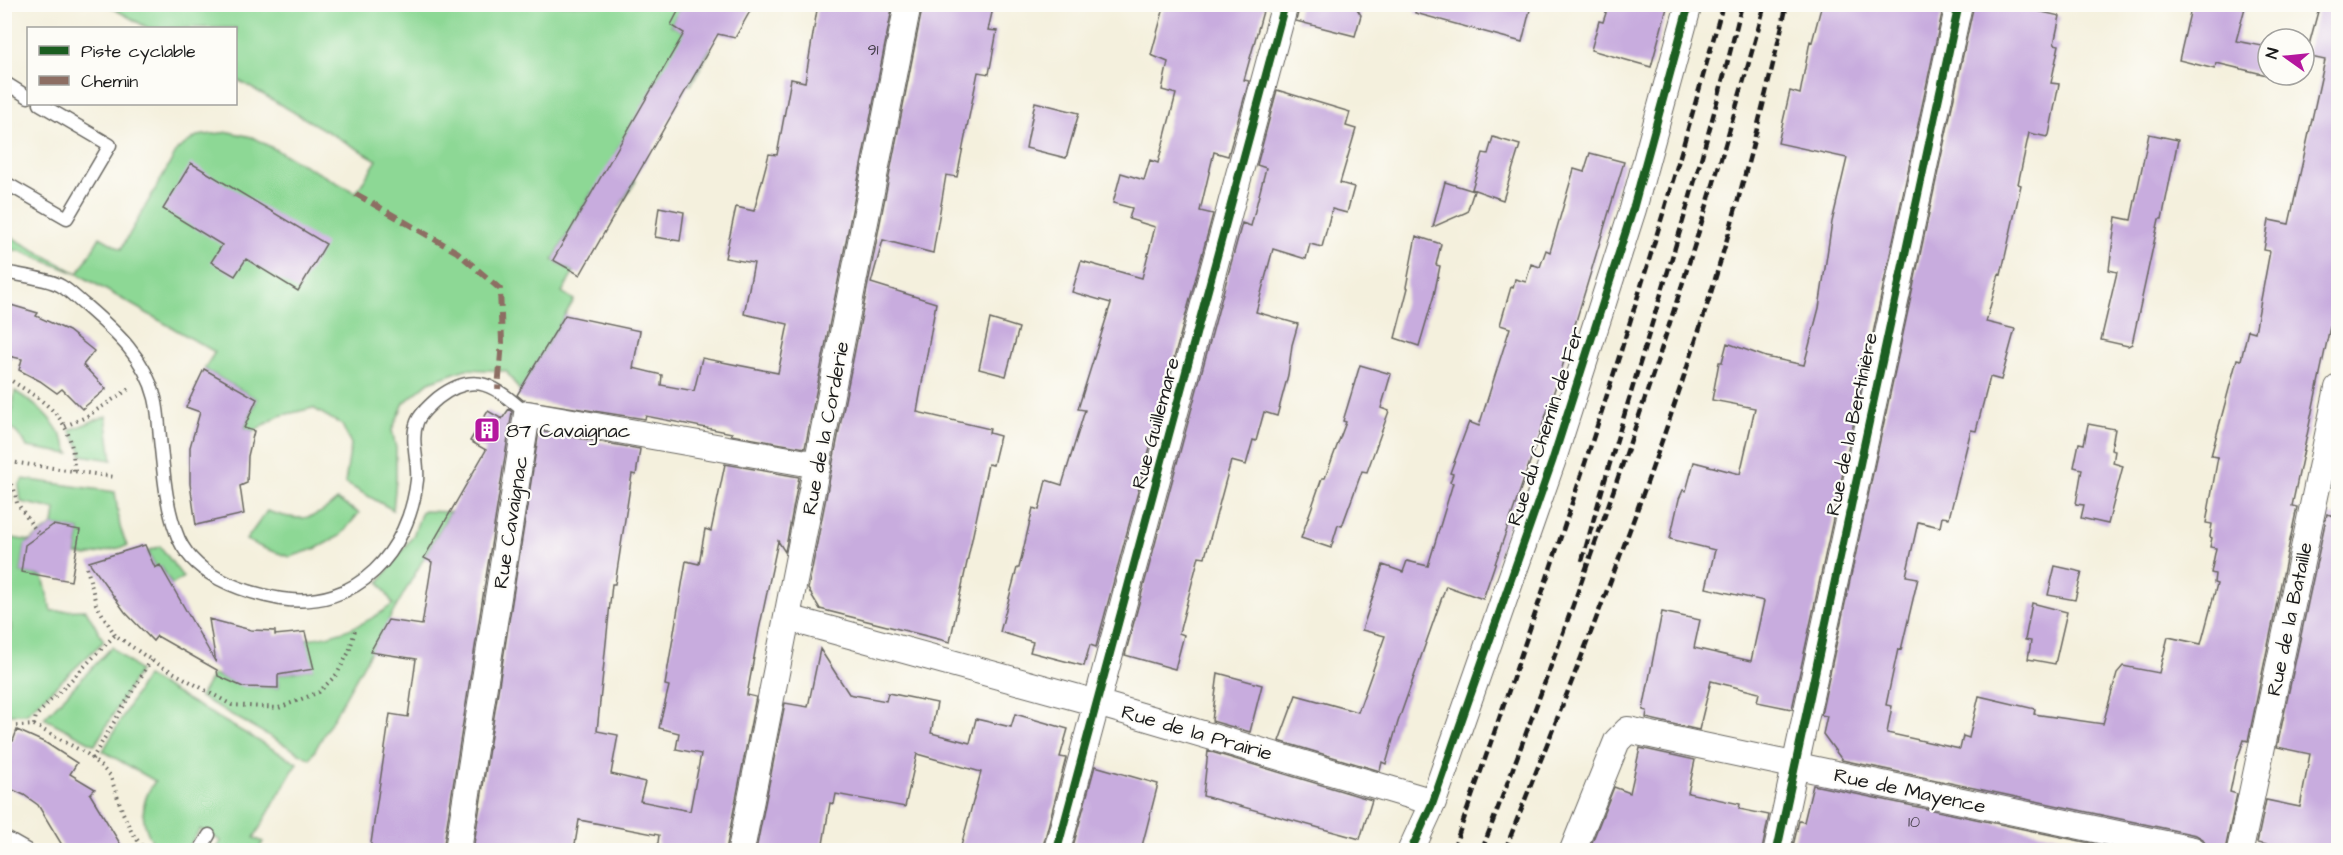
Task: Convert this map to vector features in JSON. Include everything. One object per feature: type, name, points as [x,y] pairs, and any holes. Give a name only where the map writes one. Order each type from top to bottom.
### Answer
[{"type":"street","name":"Rue de la Corderie","points":[[741,850],[908,4]]},
{"type":"street","name":"Rue Guillemare","points":[[1057,850],[1286,4]]},
{"type":"street","name":"Rue du Chemin de Fer","points":[[1411,850],[1432,801],[1563,429],[1633,209],[1689,4]]},
{"type":"street","name":"Rue de la Bertinière","points":[[1777,850],[1959,4]]},
{"type":"street","name":"Rue de la Bataille","points":[[2240,850],[2338,388]]},
{"type":"street","points":[[527,414],[818,465]]},
{"type":"street","name":"Rue Cavaignac","points":[[458,850],[527,414]]},
{"type":"street","name":"Rue de la Prairie","points":[[788,618],[1097,703],[1432,801]]},
{"type":"street","name":"Rue de Mayence","points":[[1573,850],[1617,741],[1628,730],[2193,850]]},
{"type":"lane","points":[[4,82],[27,95]]},
{"type":"lane","points":[[4,182],[67,218],[110,145],[42,105]]},
{"type":"lane","points":[[4,272],[61,285],[116,332],[141,362],[155,399],[167,497],[176,534],[187,553],[207,572],[232,586],[262,596],[297,601],[328,598],[357,586],[388,559],[410,515],[418,479],[415,442],[417,421],[432,403],[454,386],[473,383],[498,389],[527,414]]},
{"type":"lane","points":[[200,850],[209,834]]},
{"type":"lane","points":[[4,837],[27,850]]},
{"type":"path","points":[[4,396],[8,360]]},
{"type":"path","points":[[65,426],[86,417],[147,376]]},
{"type":"path","points":[[7,378],[50,405],[65,426],[74,449],[74,471]]},
{"type":"path","points":[[4,461],[115,477]]},
{"type":"path","points":[[4,474],[14,489],[17,502],[39,535]]},
{"type":"path","points":[[87,568],[96,604],[116,635],[151,660],[232,705],[279,708],[319,692],[337,674],[349,652],[356,627]]},
{"type":"path","points":[[34,724],[36,716],[116,635]]},
{"type":"path","points":[[92,759],[151,660]]},
{"type":"path","points":[[4,727],[34,724],[87,754],[110,775],[132,833],[145,850]]},
{"type":"green space","points":[[107,5],[682,5],[671,25],[711,48],[691,85],[663,70],[609,164],[636,181],[619,207],[592,192],[553,260],[574,272],[562,292],[574,300],[520,391],[506,371],[466,369],[429,382],[404,403],[392,430],[396,448],[393,510],[345,483],[351,444],[342,425],[313,408],[279,416],[254,431],[245,428],[257,399],[204,369],[215,352],[78,274],[100,237],[121,249],[178,149],[197,136],[229,132],[252,137],[356,193],[377,160],[237,80],[237,27],[146,27]]},
{"type":"green space","points":[[4,233],[78,274],[20,251],[5,249]]},
{"type":"green space","points":[[15,391],[48,417],[60,433],[70,454],[27,447],[10,426]]},
{"type":"green space","points":[[106,416],[112,460],[81,455],[81,450],[70,430]]},
{"type":"green space","points":[[23,479],[115,492],[120,527],[127,546],[87,556],[76,554],[80,530],[53,525],[55,509],[21,502],[19,486]]},
{"type":"green space","points":[[11,492],[12,502],[7,537],[30,541],[53,525],[25,545],[21,572],[43,576],[51,611],[86,610],[104,641],[26,714],[5,714],[5,651],[11,626],[4,608],[5,496]]},
{"type":"green space","points":[[337,500],[359,513],[340,536],[317,548],[290,557],[246,540],[267,511],[287,517],[304,518],[320,513]]},
{"type":"green space","points":[[422,511],[450,512],[310,759],[200,697],[213,674],[243,686],[278,688],[278,675],[313,669],[306,639],[352,628],[393,604],[379,582],[413,536]]},
{"type":"green space","points":[[160,546],[183,577],[172,585],[161,566],[155,567],[148,551]]},
{"type":"green space","points":[[112,647],[139,671],[95,745],[44,718]]},
{"type":"green space","points":[[146,676],[297,763],[254,838],[263,842],[258,850],[216,850],[221,841],[200,829],[187,850],[158,850],[152,841],[143,816],[145,799],[155,781],[103,751]]},
{"type":"building","points":[[682,4],[754,4],[735,38],[718,34],[580,275],[553,260],[684,33],[671,25]]},
{"type":"building","points":[[818,4],[893,4],[805,448],[731,435],[732,433],[646,416],[645,419],[523,400],[517,395],[565,315],[640,331],[633,368],[662,375],[661,385],[694,391],[702,358],[778,373],[788,324],[744,314],[754,263],[725,258],[736,207],[754,211],[769,154],[777,155],[791,79],[805,82]]},
{"type":"building","points":[[923,4],[994,4],[988,30],[997,31],[989,74],[978,72],[957,177],[946,175],[933,253],[883,240],[871,283],[936,303],[917,412],[990,429],[989,433],[1000,436],[993,465],[988,464],[950,642],[820,609],[808,589]]},
{"type":"building","points":[[1165,4],[1265,4],[1244,80],[1249,81],[1228,156],[1214,152],[1200,211],[1213,214],[1096,647],[1090,645],[1084,666],[1030,652],[1033,642],[1000,632],[1017,568],[1019,568],[1033,508],[1039,510],[1046,480],[1062,485],[1085,410],[1078,409],[1111,303],[1072,292],[1081,261],[1142,278],[1155,227],[1129,219],[1132,208],[1113,203],[1121,173],[1144,180],[1150,160],[1158,163],[1176,94],[1162,90],[1168,62],[1151,55]]},
{"type":"building","points":[[1300,4],[1354,4],[1361,15],[1355,36],[1296,21]]},
{"type":"building","points":[[1416,4],[1529,4],[1528,9],[1530,10],[1522,42],[1415,13]]},
{"type":"building","points":[[1609,4],[1668,4],[1651,67],[1591,50],[1599,21],[1603,22]]},
{"type":"building","points":[[1822,4],[1944,4],[1792,709],[1757,702],[1759,693],[1711,681],[1699,730],[1646,718],[1647,711],[1643,710],[1662,612],[1700,620],[1694,648],[1751,661],[1764,601],[1706,588],[1715,550],[1670,539],[1679,499],[1683,490],[1686,491],[1694,462],[1740,474],[1755,408],[1712,400],[1719,362],[1722,362],[1727,343],[1766,357],[1804,365],[1819,308],[1832,222],[1847,158],[1778,143],[1790,91],[1800,94],[1810,41],[1812,42]]},
{"type":"building","points":[[1974,4],[2025,4],[2024,8],[2060,16],[2054,44],[2059,45],[2051,83],[2059,84],[2049,135],[2047,137],[2029,133],[2018,184],[2021,185],[2001,275],[1999,274],[1986,322],[2015,329],[2001,380],[1990,377],[1976,431],[1971,430],[1949,518],[1942,517],[1940,527],[1918,522],[1906,576],[1918,578],[1901,650],[1898,649],[1886,705],[1892,706],[1887,733],[1960,749],[1963,736],[1969,738],[1979,696],[2035,709],[2034,714],[2103,724],[2117,673],[2123,666],[2159,673],[2168,637],[2201,644],[2217,584],[2214,583],[2215,574],[2211,573],[2216,548],[2210,547],[2212,524],[2206,523],[2218,457],[2211,456],[2237,359],[2241,360],[2248,330],[2255,332],[2270,251],[2264,250],[2269,220],[2289,224],[2325,60],[2316,58],[2316,27],[2314,27],[2320,4],[2338,4],[2338,289],[2292,506],[2297,507],[2248,741],[2244,740],[2230,792],[2237,794],[2225,850],[2208,850],[2203,839],[2196,835],[1842,760],[1823,734],[1827,716],[1821,715]]},
{"type":"building","points":[[2192,4],[2246,4],[2236,41],[2256,45],[2256,72],[2216,63],[2215,69],[2179,60]]},
{"type":"building","points":[[1277,90],[1350,112],[1346,126],[1356,129],[1340,183],[1354,187],[1347,213],[1332,209],[1322,247],[1310,244],[1306,259],[1273,249],[1256,312],[1298,324],[1292,345],[1288,375],[1277,416],[1264,412],[1246,465],[1231,461],[1205,557],[1199,556],[1179,633],[1184,635],[1175,669],[1125,655],[1242,223],[1251,226],[1266,168],[1257,165]]},
{"type":"building","points":[[1035,102],[1079,113],[1066,158],[1026,148]]},
{"type":"building","points":[[2149,134],[2178,140],[2132,344],[2128,346],[2101,340],[2117,272],[2109,270],[2116,217],[2131,220]]},
{"type":"building","points":[[1493,137],[1520,145],[1503,200],[1472,189],[1483,153],[1488,154]]},
{"type":"building","points":[[1590,153],[1624,162],[1561,371],[1483,599],[1446,586],[1398,722],[1386,764],[1382,762],[1380,771],[1279,741],[1296,695],[1358,712],[1385,636],[1362,630],[1383,565],[1403,572],[1407,561],[1428,566],[1453,483],[1450,482],[1453,474],[1450,473],[1469,422],[1479,426],[1510,328],[1500,325],[1511,287],[1513,288],[1515,279],[1526,282],[1531,264],[1540,267],[1546,250],[1550,252],[1574,169],[1584,172]]},
{"type":"building","points":[[191,163],[326,244],[298,291],[246,259],[235,276],[211,262],[222,245],[163,209]]},
{"type":"building","points":[[1445,182],[1474,191],[1467,212],[1433,227]]},
{"type":"building","points":[[659,207],[684,212],[680,241],[655,237]]},
{"type":"building","points":[[1416,236],[1441,244],[1436,265],[1440,266],[1434,295],[1419,346],[1395,338],[1408,288],[1406,287]]},
{"type":"building","points":[[4,303],[38,313],[36,316],[69,331],[94,351],[83,365],[106,389],[82,409],[62,389],[57,393],[19,370],[22,359],[4,355]]},
{"type":"building","points":[[990,319],[1019,328],[1006,376],[979,369]]},
{"type":"building","points":[[1360,365],[1391,374],[1381,408],[1389,411],[1367,472],[1362,471],[1342,526],[1338,525],[1331,548],[1301,538],[1322,478],[1325,478],[1346,422],[1343,421]]},
{"type":"building","points":[[204,369],[257,399],[244,428],[254,431],[248,456],[247,483],[240,486],[244,514],[196,525],[190,484],[190,447],[200,412],[186,407]]},
{"type":"building","points":[[509,409],[512,412],[443,850],[370,850],[390,714],[408,717],[416,659],[370,652],[388,620],[422,625],[432,562],[424,558],[486,450],[470,441],[488,411],[502,419]]},
{"type":"building","points":[[2088,424],[2115,429],[2111,450],[2115,451],[2113,463],[2123,466],[2108,524],[2081,518],[2084,505],[2076,504],[2082,469],[2074,467],[2079,443],[2084,444]]},
{"type":"building","points":[[539,431],[640,449],[636,475],[632,474],[615,584],[612,584],[597,731],[618,735],[611,774],[645,782],[640,801],[690,811],[701,754],[676,749],[679,733],[659,728],[669,686],[665,685],[686,561],[699,564],[705,529],[711,531],[725,464],[799,477],[785,552],[778,541],[759,630],[747,695],[756,697],[726,850],[657,850],[659,835],[579,820],[574,850],[473,850]]},
{"type":"building","points":[[2327,514],[2338,517],[2338,850],[2292,850],[2257,843],[2266,800],[2300,807],[2310,754],[2277,747]]},
{"type":"building","points":[[53,525],[80,530],[71,581],[21,572],[25,545]]},
{"type":"building","points":[[145,545],[155,568],[160,565],[216,663],[209,619],[251,630],[275,631],[275,635],[305,632],[314,669],[278,675],[278,688],[243,687],[218,676],[217,670],[157,636],[153,641],[125,612],[89,562]]},
{"type":"building","points":[[2055,566],[2082,572],[2075,600],[2048,595]]},
{"type":"building","points":[[2032,603],[2067,612],[2055,664],[2028,659],[2031,641],[2025,640]]},
{"type":"building","points":[[820,649],[849,694],[886,701],[888,693],[937,703],[931,733],[970,743],[976,719],[1011,727],[1015,714],[1068,729],[1060,757],[1066,758],[1042,850],[960,850],[981,772],[917,754],[905,807],[836,794],[834,804],[830,803],[822,850],[756,850],[785,703],[808,707]]},
{"type":"building","points":[[1218,673],[1262,685],[1250,732],[1212,721]]},
{"type":"building","points":[[17,730],[46,743],[77,763],[70,774],[95,789],[90,794],[124,850],[65,850],[38,805],[24,795],[4,786],[4,738],[13,741]]},
{"type":"building","points":[[1640,748],[1695,760],[1688,793],[1740,804],[1739,809],[1769,815],[1762,850],[1589,850],[1614,787],[1630,793]]},
{"type":"building","points":[[1208,751],[1372,800],[1360,839],[1203,796]]},
{"type":"building","points":[[1095,766],[1158,784],[1141,850],[1072,850]]},
{"type":"building","points":[[1813,785],[2123,850],[1792,850],[1799,821],[1804,822]]},
{"type":"railway","points":[[1453,850],[1596,430],[1662,218],[1723,4]]},
{"type":"railway","points":[[1582,561],[1685,214],[1742,4]]},
{"type":"railway","points":[[1482,850],[1560,641],[1634,431],[1703,219],[1765,4]]},
{"type":"railway","points":[[1505,850],[1616,565],[1669,421],[1716,276],[1745,175],[1787,4]]},
{"type":"marked path","points":[[356,194],[457,252],[500,289],[502,342],[498,389]]},
{"type":"cycle path","points":[[1057,850],[1285,4]]},
{"type":"cycle path","points":[[1411,850],[1433,802],[1552,462],[1633,209],[1689,4]]},
{"type":"cycle path","points":[[1777,850],[1959,4]]},
{"type":"place","name":"87 Cavaignac","points":[[487,430]]}]
